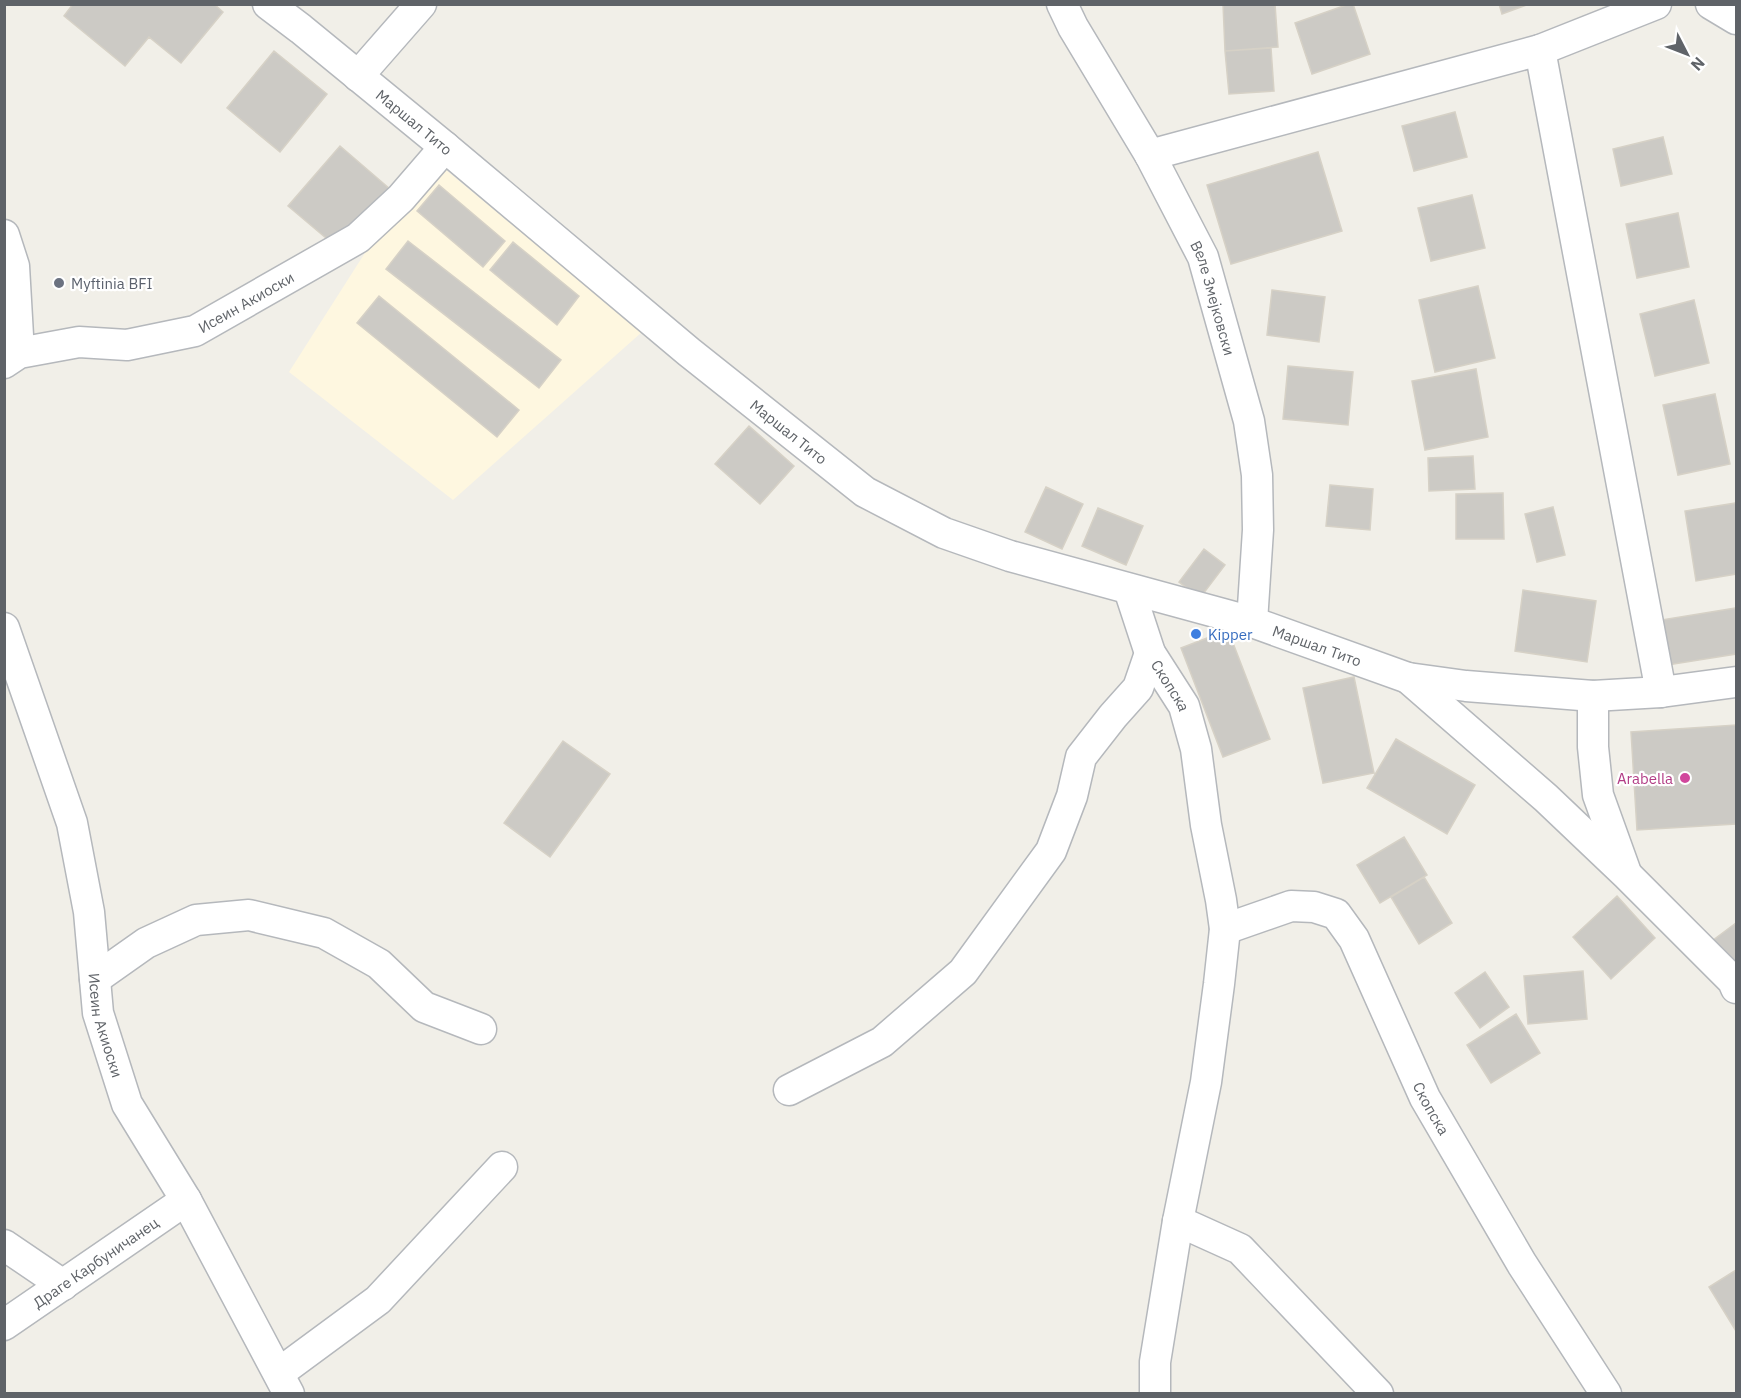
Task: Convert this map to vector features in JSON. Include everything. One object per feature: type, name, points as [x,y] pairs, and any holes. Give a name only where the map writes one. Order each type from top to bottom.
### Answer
[{"type":"street","name":"Маршал Тито","points":[[268,4],[303,17],[358,76],[689,352],[865,492],[944,533],[1010,556],[1252,622],[1408,678],[1466,686],[1593,696],[1661,692],[1737,682]]},
{"type":"street","points":[[358,76],[421,4]]},
{"type":"street","name":"Веле Змејковски","points":[[1062,4],[1073,27],[1150,155],[1203,257],[1249,420],[1257,475],[1258,530],[1252,622]]},
{"type":"street","points":[[1150,155],[1540,50],[1656,4]]},
{"type":"street","points":[[1711,4],[1737,19]]},
{"type":"street","points":[[1540,50],[1661,692]]},
{"type":"street","name":"Исеин Акиоски","points":[[12,358],[79,342],[127,345],[195,331],[358,238],[401,198],[445,147]]},
{"type":"street","points":[[4,235],[15,266],[12,358]]},
{"type":"street","name":"Скопска","points":[[1129,589],[1150,653],[1184,706],[1196,749],[1206,825],[1225,929],[1206,1082],[1178,1221],[1155,1362],[1155,1394]]},
{"type":"street","name":"Исеин Акиоски","points":[[4,628],[72,823],[89,912],[98,1013],[127,1104],[186,1200],[284,1383]]},
{"type":"street","points":[[789,1090],[882,1042],[963,972],[1051,851],[1072,796],[1081,757],[1138,688],[1150,653]]},
{"type":"street","name":"Маршал Тито","points":[[1408,678],[1546,798],[1627,875],[1737,988]]},
{"type":"street","points":[[1593,696],[1593,747],[1598,795],[1627,875]]},
{"type":"street","name":"Скопска","points":[[1225,929],[1291,906],[1314,907],[1336,914],[1354,939],[1425,1098],[1522,1264],[1606,1394]]},
{"type":"street","points":[[95,979],[146,943],[196,921],[249,915],[324,933],[380,964],[424,1007],[481,1029]]},
{"type":"street","points":[[284,1383],[378,1300],[502,1167]]},
{"type":"street","name":"Драге Карбуничанец","points":[[4,1325],[186,1200]]},
{"type":"street","points":[[1178,1221],[1240,1248],[1378,1394]]},
{"type":"street","points":[[4,1245],[63,1285]]},
{"type":"shaded area","points":[[435,161],[642,332],[453,500],[289,372],[377,234]]},
{"type":"building","points":[[73,4],[214,4],[223,12],[181,63],[149,37],[125,66],[64,16]]},
{"type":"building","points":[[1223,4],[1275,4],[1278,47],[1225,51]]},
{"type":"building","points":[[1353,4],[1370,54],[1312,74],[1295,23]]},
{"type":"building","points":[[1499,4],[1529,4],[1502,14]]},
{"type":"building","points":[[1271,48],[1274,91],[1229,94],[1225,51]]},
{"type":"building","points":[[274,51],[327,94],[280,152],[227,108]]},
{"type":"building","points":[[1455,112],[1467,157],[1414,171],[1402,126]]},
{"type":"building","points":[[1663,137],[1672,174],[1621,186],[1613,149]]},
{"type":"building","points":[[340,146],[390,189],[339,249],[288,206]]},
{"type":"building","points":[[1318,152],[1342,231],[1231,264],[1207,185]]},
{"type":"building","points":[[439,185],[505,241],[483,267],[417,211]]},
{"type":"building","points":[[1472,195],[1485,248],[1431,261],[1418,208]]},
{"type":"building","points":[[1678,213],[1689,267],[1637,278],[1626,224]]},
{"type":"building","points":[[408,241],[561,360],[539,388],[386,269]]},
{"type":"building","points":[[513,242],[579,296],[557,325],[490,270]]},
{"type":"building","points":[[1478,286],[1495,358],[1435,372],[1419,300]]},
{"type":"building","points":[[1272,290],[1325,297],[1319,342],[1267,335]]},
{"type":"building","points":[[379,296],[519,410],[497,437],[357,323]]},
{"type":"building","points":[[1694,300],[1709,363],[1655,376],[1640,314]]},
{"type":"building","points":[[1288,366],[1353,372],[1348,425],[1283,419]]},
{"type":"building","points":[[1476,369],[1488,437],[1425,450],[1412,381]]},
{"type":"building","points":[[1715,394],[1730,464],[1678,475],[1663,405]]},
{"type":"building","points":[[749,426],[794,466],[760,504],[715,464]]},
{"type":"building","points":[[1473,456],[1475,489],[1429,491],[1428,458]]},
{"type":"building","points":[[1330,485],[1373,489],[1370,530],[1326,526]]},
{"type":"building","points":[[1046,487],[1083,504],[1062,549],[1025,532]]},
{"type":"building","points":[[1503,493],[1504,539],[1456,539],[1456,494]]},
{"type":"building","points":[[1736,503],[1736,574],[1696,581],[1685,511]]},
{"type":"building","points":[[1553,507],[1565,555],[1537,562],[1525,514]]},
{"type":"building","points":[[1098,508],[1143,526],[1126,565],[1082,546]]},
{"type":"building","points":[[1204,549],[1225,565],[1200,598],[1179,582]]},
{"type":"building","points":[[1523,590],[1596,601],[1587,662],[1515,651]]},
{"type":"building","points":[[1736,608],[1736,654],[1668,665],[1661,620]]},
{"type":"building","points":[[1228,630],[1270,739],[1223,757],[1181,648]]},
{"type":"building","points":[[1354,677],[1374,773],[1323,783],[1303,688]]},
{"type":"building","name":"Arabella","points":[[1736,725],[1736,824],[1637,830],[1631,732]]},
{"type":"building","points":[[1396,739],[1475,785],[1447,834],[1367,788]]},
{"type":"building","points":[[563,741],[610,774],[550,857],[504,823]]},
{"type":"building","points":[[1404,837],[1427,875],[1380,903],[1357,865]]},
{"type":"building","points":[[1424,877],[1452,923],[1419,944],[1391,897]]},
{"type":"building","points":[[1617,896],[1655,938],[1611,979],[1573,937]]},
{"type":"building","points":[[1736,923],[1736,986],[1708,944]]},
{"type":"building","points":[[1583,971],[1587,1019],[1528,1024],[1524,976]]},
{"type":"building","points":[[1485,972],[1509,1007],[1480,1028],[1455,993]]},
{"type":"building","points":[[1516,1014],[1540,1053],[1491,1083],[1467,1045]]},
{"type":"building","points":[[1736,1270],[1736,1331],[1709,1287]]},
{"type":"place","name":"Myftinia BFI","points":[[59,283]]},
{"type":"place","name":"Kipper","points":[[1196,634]]},
{"type":"place","name":"Arabella","points":[[1685,778]]}]
